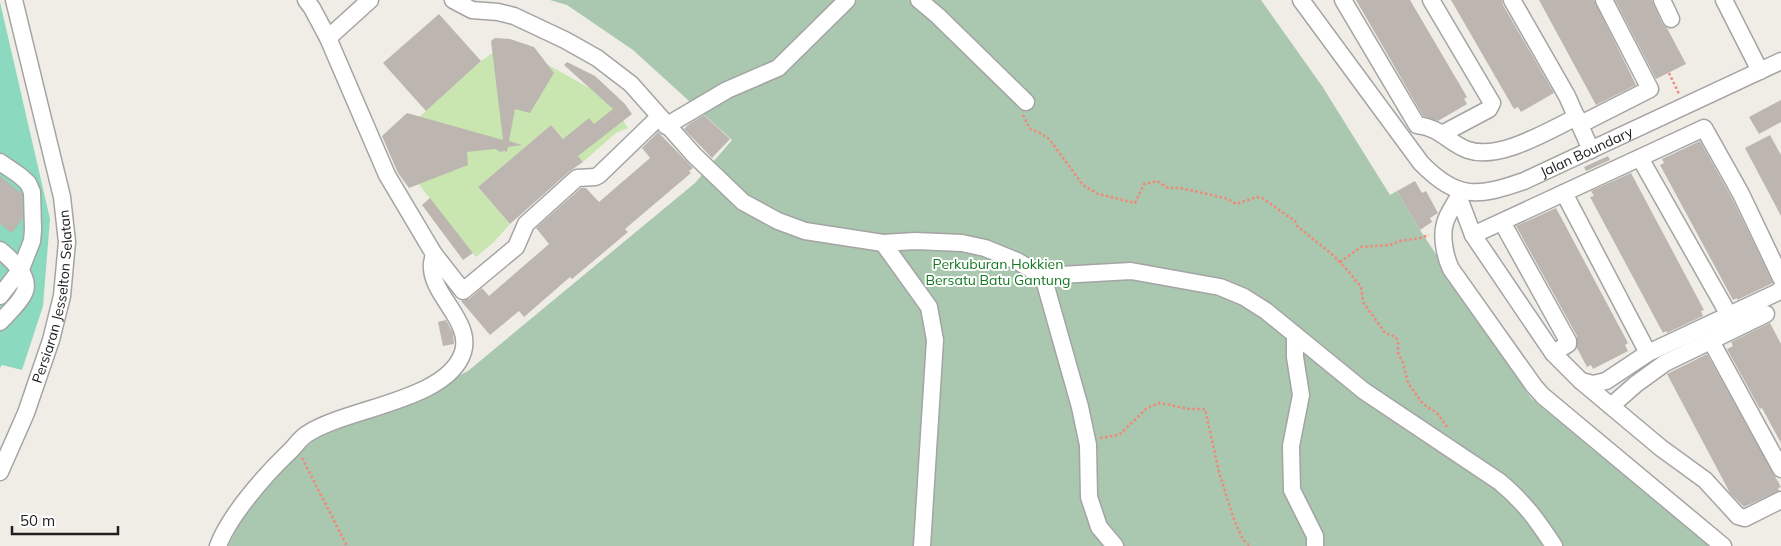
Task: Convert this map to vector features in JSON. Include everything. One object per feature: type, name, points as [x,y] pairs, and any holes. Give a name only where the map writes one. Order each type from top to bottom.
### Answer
[{"type":"street","name":"Persiaran Jesselton Selatan","points":[[0,472],[26,413],[51,340],[62,296],[67,242],[62,198],[14,0]]},
{"type":"street","points":[[306,0],[328,38],[387,176],[434,254],[463,291]]},
{"type":"street","points":[[328,38],[370,0]]},
{"type":"street","points":[[453,0],[472,10],[498,12],[514,16],[566,40],[597,58],[631,84],[662,122],[743,202],[778,221],[805,231],[883,243],[916,241],[962,243],[985,248],[1017,261],[1042,276],[1131,271],[1220,287],[1244,297],[1266,311],[1364,391],[1476,464],[1506,487],[1519,498],[1554,546]]},
{"type":"street","points":[[448,305],[516,247],[526,224],[577,178],[599,175],[662,122],[727,90],[778,68],[847,0]]},
{"type":"street","points":[[919,0],[938,16],[1026,102]]},
{"type":"street","name":"Jalan Boundary","points":[[1300,0],[1400,137],[1429,172],[1460,194],[1484,193],[1524,181],[1781,61]]},
{"type":"street","points":[[1343,0],[1417,125]]},
{"type":"street","points":[[1431,0],[1491,100],[1492,105],[1489,109],[1442,134]]},
{"type":"street","points":[[1512,0],[1567,96],[1591,150]]},
{"type":"street","points":[[1400,137],[1417,125],[1430,126],[1467,150],[1480,153],[1491,152],[1517,145],[1650,88],[1604,0]]},
{"type":"street","points":[[1662,0],[1671,19]]},
{"type":"street","points":[[1724,0],[1760,71]]},
{"type":"street","points":[[1474,235],[1704,128],[1741,194],[1781,278]]},
{"type":"street","points":[[1640,158],[1729,315]]},
{"type":"street","points":[[0,162],[28,183],[32,192],[32,241],[21,269],[0,296]]},
{"type":"street","points":[[1564,193],[1648,353]]},
{"type":"street","points":[[1460,194],[1446,221],[1445,229],[1445,253],[1451,269],[1534,386],[1543,396],[1723,546]]},
{"type":"street","points":[[1460,194],[1474,235],[1553,353],[1660,448],[1704,480],[1738,516],[1745,518],[1781,500]]},
{"type":"street","points":[[1502,222],[1568,341],[1568,344],[1553,353]]},
{"type":"street","points":[[883,243],[929,307],[935,340],[922,546]]},
{"type":"street","points":[[0,250],[21,269],[26,286],[22,296],[0,322]]},
{"type":"street","points":[[218,546],[228,524],[281,459],[305,435],[320,427],[408,398],[446,375],[457,364],[463,354],[465,343],[459,323],[437,285],[432,269],[434,254]]},
{"type":"street","points":[[1042,276],[1080,407],[1088,445],[1089,497],[1100,526],[1115,546]]},
{"type":"street","points":[[1582,380],[1593,384],[1606,381],[1648,353],[1781,289]]},
{"type":"street","points":[[1611,406],[1664,363],[1766,314]]},
{"type":"street","points":[[1295,335],[1295,357],[1301,395],[1291,446],[1292,490],[1315,536],[1315,546]]},
{"type":"street","points":[[1711,341],[1781,469]]},
{"type":"path","points":[[1669,73],[1685,106]]},
{"type":"path","points":[[1026,102],[1023,114],[1030,129],[1049,139],[1083,185],[1098,194],[1135,202],[1144,184],[1157,181],[1168,188],[1180,188],[1203,193],[1228,199],[1236,204],[1257,197],[1262,198],[1295,221],[1297,226],[1340,262],[1361,287],[1363,302],[1385,332],[1396,337],[1398,353],[1403,363],[1408,383],[1423,404],[1437,413],[1447,428]]},
{"type":"path","points":[[1340,262],[1361,247],[1390,245],[1400,241],[1420,238],[1445,229]]},
{"type":"path","points":[[1088,445],[1104,437],[1119,434],[1147,408],[1160,403],[1189,410],[1205,408],[1219,472],[1233,517],[1243,540],[1250,546]]},
{"type":"path","points":[[295,446],[347,546]]},
{"type":"green space","name":"Perkuburan Hokkien Bersatu Batu Gantung","points":[[550,0],[1261,0],[1322,86],[1390,195],[1397,191],[1420,230],[1531,398],[1709,546],[228,546],[242,518],[268,483],[318,436],[393,410],[468,371],[695,183],[732,140],[633,50],[567,5]]},
{"type":"green space","points":[[0,2],[50,219],[43,306],[22,370],[2,365],[0,368]]},
{"type":"green space","points":[[498,49],[545,63],[591,89],[617,112],[628,128],[616,133],[583,162],[551,125],[478,187],[510,224],[494,242],[476,257],[406,168],[395,139],[481,61]]},
{"type":"building","points":[[1356,0],[1410,0],[1467,97],[1464,99],[1467,104],[1438,121],[1423,116]]},
{"type":"building","points":[[1451,0],[1502,0],[1503,5],[1554,93],[1521,112],[1518,107],[1514,109]]},
{"type":"building","points":[[1539,0],[1594,0],[1636,85],[1596,105]]},
{"type":"building","points":[[1615,0],[1652,0],[1662,23],[1667,28],[1686,64],[1656,79]]},
{"type":"building","points":[[439,14],[481,61],[426,111],[383,63]]},
{"type":"building","points":[[495,38],[510,39],[534,47],[554,73],[530,113],[515,109],[509,141],[522,145],[508,147],[507,152],[495,149],[467,152],[468,165],[409,188],[398,173],[382,136],[407,113],[503,140],[491,41]]},
{"type":"building","points":[[567,62],[595,76],[625,104],[632,114],[578,156],[583,162],[570,171],[510,224],[478,187],[551,125],[563,139],[589,118],[594,124],[613,109],[564,65]]},
{"type":"building","points":[[1781,100],[1781,122],[1759,134],[1749,117]]},
{"type":"building","points":[[704,115],[730,139],[712,158],[684,129]]},
{"type":"building","points":[[658,132],[693,168],[689,171],[691,173],[625,229],[628,232],[572,279],[570,277],[524,317],[519,311],[490,335],[461,301],[469,299],[482,288],[489,296],[549,244],[536,228],[581,188],[586,188],[599,202],[650,158],[642,148]]},
{"type":"building","points":[[1770,135],[1781,155],[1781,216],[1745,148]]},
{"type":"building","points":[[1700,141],[1734,202],[1773,283],[1737,300],[1737,298],[1733,300],[1660,165],[1664,163],[1662,159]]},
{"type":"building","points":[[1608,156],[1610,160],[1586,171],[1584,167]]},
{"type":"building","points":[[1631,173],[1704,310],[1701,311],[1703,316],[1667,333],[1666,331],[1663,333],[1590,197],[1594,196],[1591,191]]},
{"type":"building","points":[[0,176],[22,194],[23,218],[12,233],[0,224]]},
{"type":"building","points":[[1415,181],[1422,193],[1426,191],[1438,213],[1430,218],[1432,222],[1420,230],[1397,191]]},
{"type":"building","points":[[430,198],[473,253],[463,260],[422,205]]},
{"type":"building","points":[[1556,208],[1628,343],[1625,345],[1628,351],[1593,369],[1591,365],[1587,367],[1577,348],[1577,336],[1516,226]]},
{"type":"building","points":[[446,320],[453,333],[454,344],[443,346],[438,322]]},
{"type":"building","points":[[1770,323],[1781,344],[1781,443],[1727,349],[1733,346],[1731,342]]},
{"type":"building","points":[[1707,354],[1781,487],[1778,488],[1779,491],[1744,507],[1730,493],[1667,374]]}]
